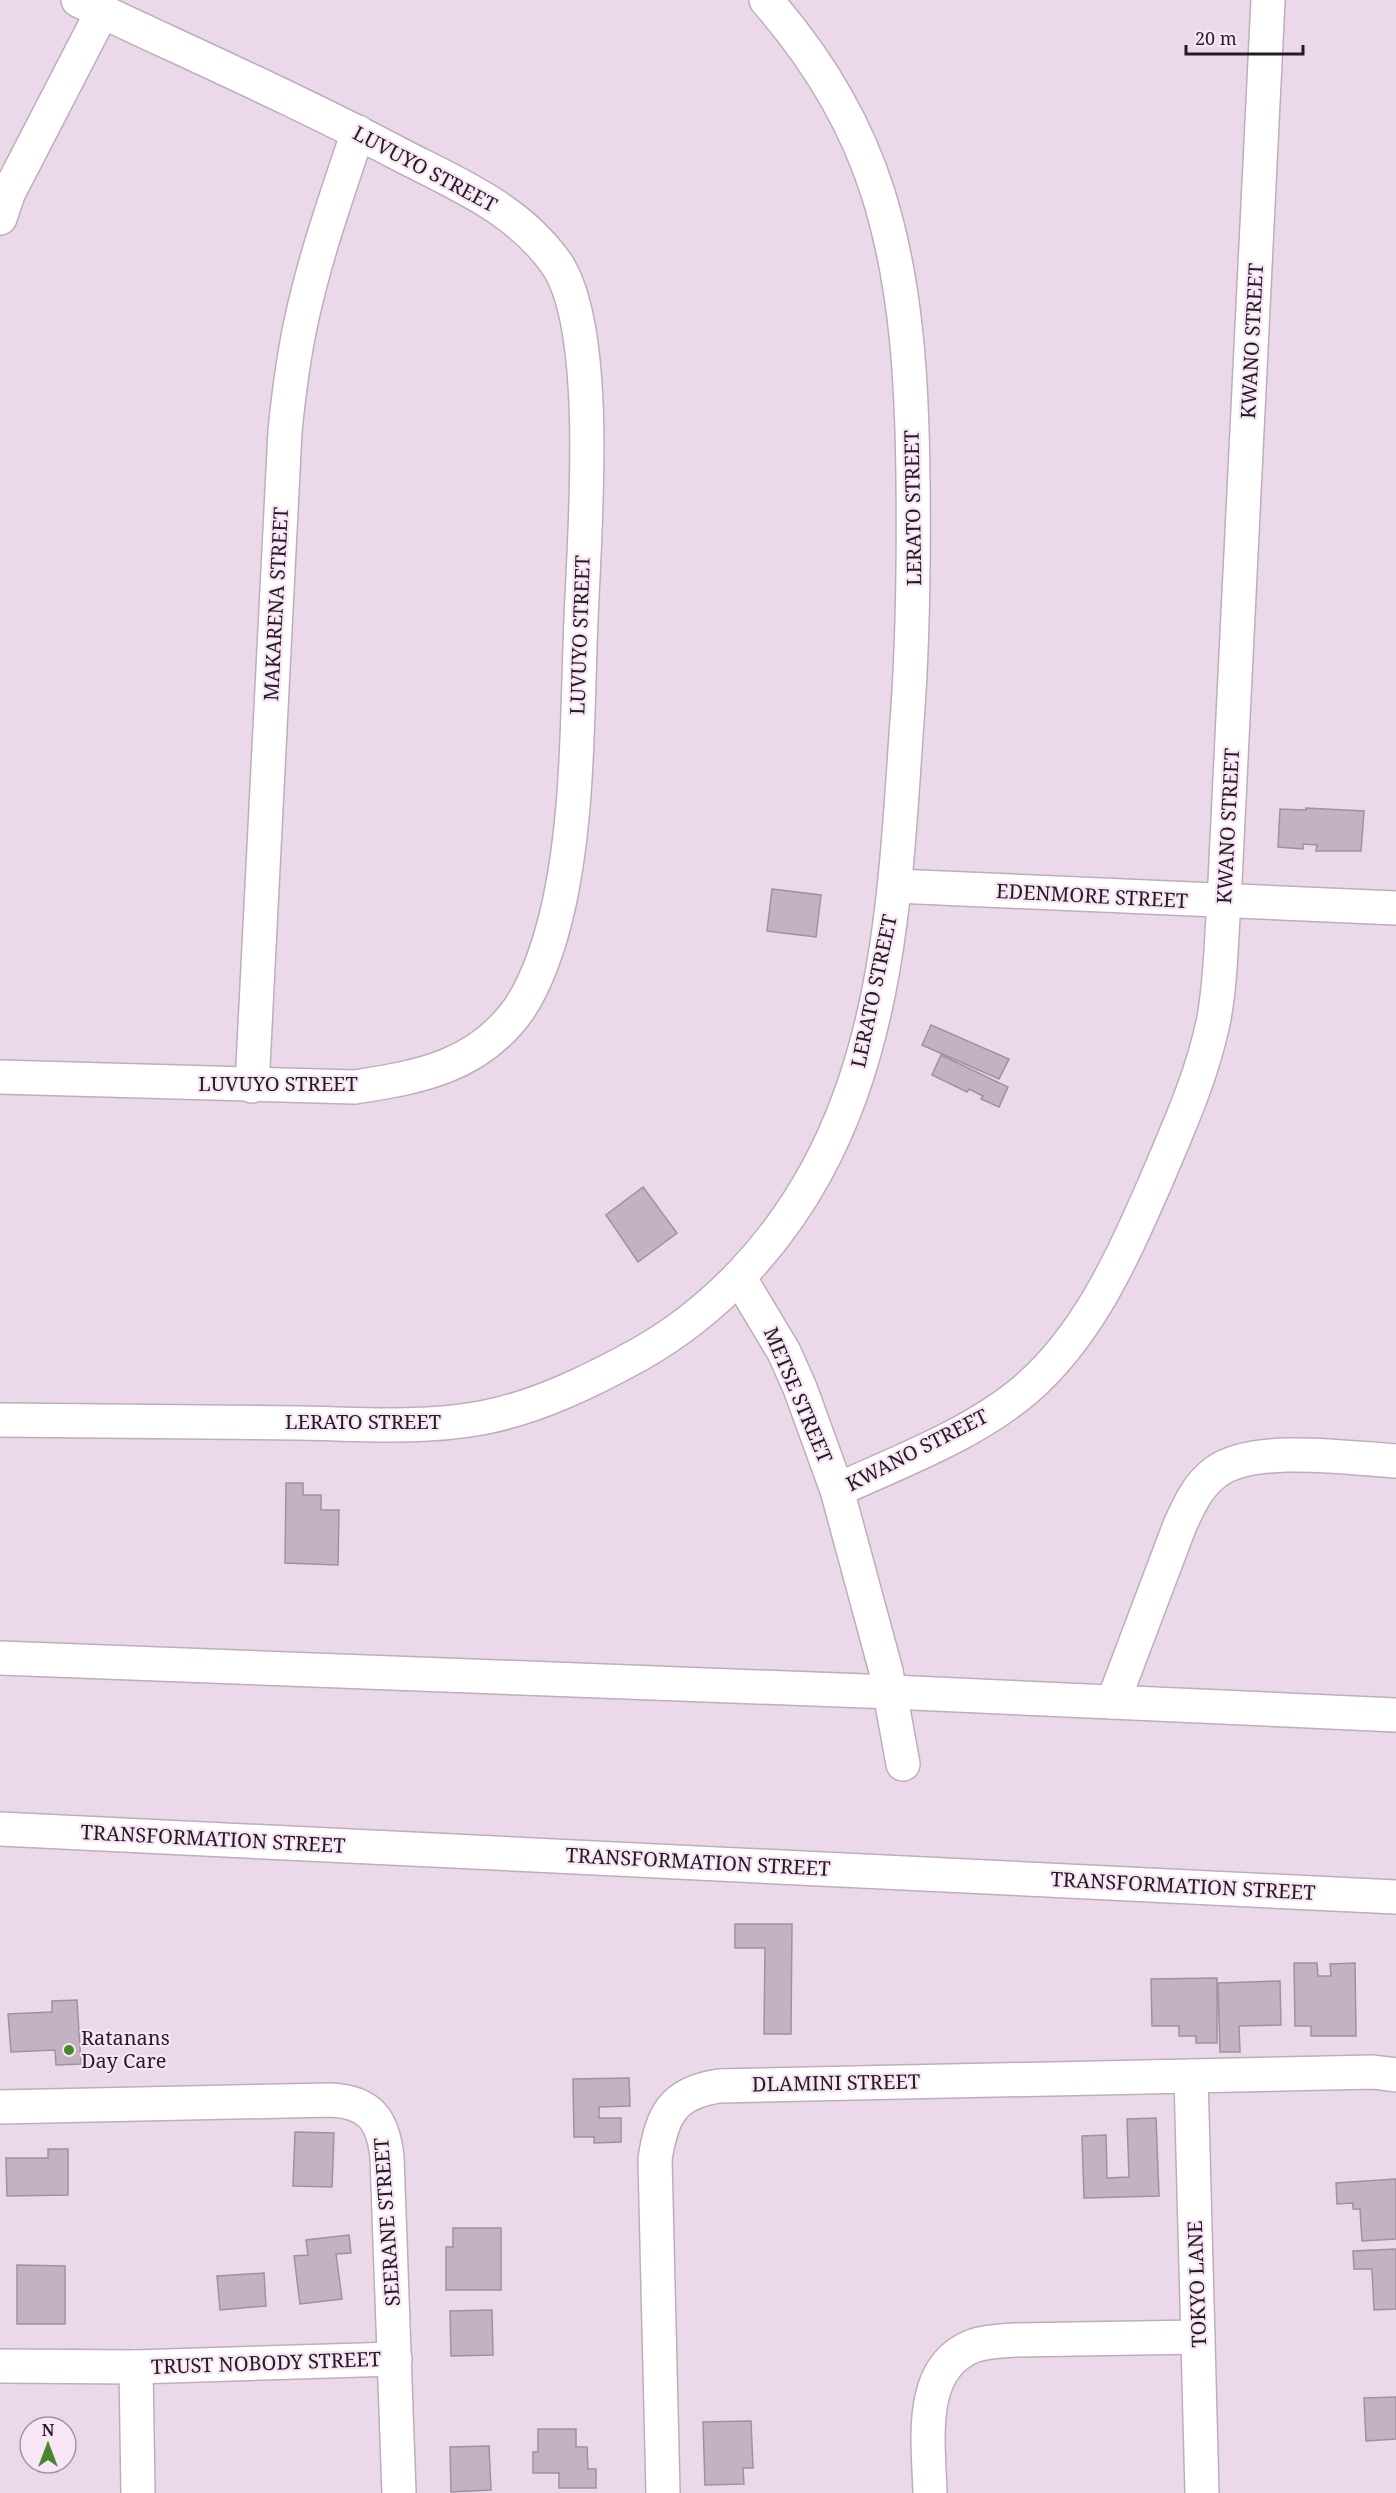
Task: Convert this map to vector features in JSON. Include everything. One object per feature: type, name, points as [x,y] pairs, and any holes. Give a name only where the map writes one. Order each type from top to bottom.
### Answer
[{"type":"street","name":"LERATO STREET","points":[[0,1420],[397,1426],[483,1418],[530,1404],[585,1382],[641,1353],[684,1326],[739,1277],[787,1218],[816,1173],[838,1127],[858,1074],[873,1016],[896,886],[912,651],[914,577],[912,408],[903,309],[880,200],[866,156],[842,106],[817,64],[766,0]]},
{"type":"street","name":"KWANO STREET","points":[[837,1490],[917,1454],[977,1422],[1024,1391],[1058,1358],[1092,1310],[1121,1260],[1187,1108],[1203,1063],[1213,1022],[1224,902],[1268,0]]},
{"type":"street","name":"LUVUYO STREET","points":[[0,1077],[252,1086],[355,1087],[409,1079],[447,1068],[488,1043],[518,1010],[536,979],[559,904],[568,853],[574,793],[586,483],[583,373],[573,306],[559,267],[534,235],[501,208],[358,132],[90,6]]},
{"type":"street","points":[[0,218],[8,194],[90,6]]},
{"type":"street","name":"MAKARENA STREET","points":[[252,1086],[285,431],[291,375],[317,258],[358,132]]},
{"type":"street","name":"EDENMORE STREET","points":[[896,886],[1396,908]]},
{"type":"street","name":"METSE STREET","points":[[739,1277],[784,1352],[800,1388],[837,1490],[891,1692],[903,1764]]},
{"type":"street","points":[[1113,1702],[1180,1525],[1193,1496],[1216,1472],[1245,1459],[1293,1455],[1396,1461]]},
{"type":"street","points":[[0,1658],[891,1692],[1396,1715]]},
{"type":"street","name":"TRANSFORMATION STREET","points":[[0,1829],[1396,1897]]},
{"type":"street","name":"DLAMINI STREET","points":[[663,2493],[655,2159],[663,2122],[670,2109],[682,2098],[699,2089],[719,2086],[1373,2072],[1396,2074]]},
{"type":"street","name":"TOKYO LANE","points":[[1191,2076],[1202,2493]]},
{"type":"street","name":"SEERANE STREET","points":[[0,2107],[331,2100],[358,2104],[377,2120],[386,2142],[399,2493]]},
{"type":"street","points":[[930,2493],[928,2425],[931,2398],[939,2377],[953,2359],[971,2347],[1015,2340],[1198,2337]]},
{"type":"street","name":"TRUST NOBODY STREET","points":[[0,2366],[136,2367],[395,2359]]},
{"type":"street","name":"TRUST NOBODY STREET","points":[[136,2367],[138,2493]]},
{"type":"building","points":[[1306,808],[1364,811],[1361,851],[1316,851],[1317,845],[1303,844],[1303,849],[1278,847],[1280,809],[1306,810]]},
{"type":"building","points":[[772,889],[821,895],[816,937],[767,931]]},
{"type":"building","points":[[931,1025],[1009,1059],[999,1079],[922,1045]]},
{"type":"building","points":[[941,1055],[1008,1087],[999,1107],[981,1099],[983,1096],[969,1089],[967,1092],[932,1075]]},
{"type":"building","points":[[643,1187],[677,1233],[638,1262],[606,1215]]},
{"type":"building","points":[[286,1483],[303,1483],[303,1495],[321,1495],[321,1510],[339,1510],[338,1565],[285,1563]]},
{"type":"building","points":[[735,1924],[792,1924],[791,2034],[764,2034],[765,1948],[735,1948]]},
{"type":"building","points":[[1294,1963],[1317,1963],[1318,1976],[1331,1976],[1330,1964],[1355,1963],[1356,2036],[1311,2036],[1311,2026],[1295,2026]]},
{"type":"building","points":[[1217,1978],[1217,2043],[1196,2043],[1196,2036],[1179,2036],[1179,2026],[1152,2026],[1151,1979]]},
{"type":"building","points":[[1280,1981],[1281,2025],[1239,2026],[1240,2052],[1220,2052],[1218,1983]]},
{"type":"building","points":[[77,2000],[81,2064],[56,2065],[55,2050],[11,2052],[8,2014],[52,2012],[52,2001]]},
{"type":"building","points":[[629,2078],[630,2106],[599,2107],[599,2118],[621,2118],[621,2142],[594,2143],[594,2137],[574,2137],[573,2079]]},
{"type":"building","points":[[1156,2118],[1159,2196],[1084,2198],[1082,2136],[1106,2135],[1107,2178],[1129,2177],[1127,2119]]},
{"type":"building","points":[[295,2132],[334,2133],[332,2187],[293,2186]]},
{"type":"building","points":[[48,2149],[68,2149],[68,2195],[7,2196],[6,2158],[48,2158]]},
{"type":"building","points":[[1396,2179],[1396,2239],[1362,2241],[1360,2209],[1353,2209],[1353,2203],[1337,2204],[1336,2183]]},
{"type":"building","points":[[453,2228],[501,2228],[501,2290],[446,2290],[446,2247],[453,2247]]},
{"type":"building","points":[[349,2235],[351,2253],[336,2254],[342,2299],[300,2304],[294,2256],[308,2255],[306,2240]]},
{"type":"building","points":[[1396,2249],[1396,2309],[1374,2310],[1372,2269],[1354,2269],[1353,2251]]},
{"type":"building","points":[[17,2265],[65,2266],[65,2324],[17,2324]]},
{"type":"building","points":[[264,2273],[266,2306],[220,2310],[217,2276]]},
{"type":"building","points":[[492,2310],[493,2355],[451,2356],[450,2311]]},
{"type":"building","points":[[1396,2397],[1396,2439],[1366,2441],[1364,2398]]},
{"type":"building","points":[[751,2421],[753,2468],[743,2468],[744,2484],[705,2485],[703,2422]]},
{"type":"building","points":[[538,2429],[576,2429],[576,2447],[587,2447],[588,2469],[596,2469],[596,2488],[559,2488],[559,2473],[533,2473],[533,2452],[538,2452]]},
{"type":"building","points":[[489,2446],[491,2490],[451,2492],[450,2447]]},
{"type":"place","name":"Ratanans Day Care","points":[[69,2050]]}]
